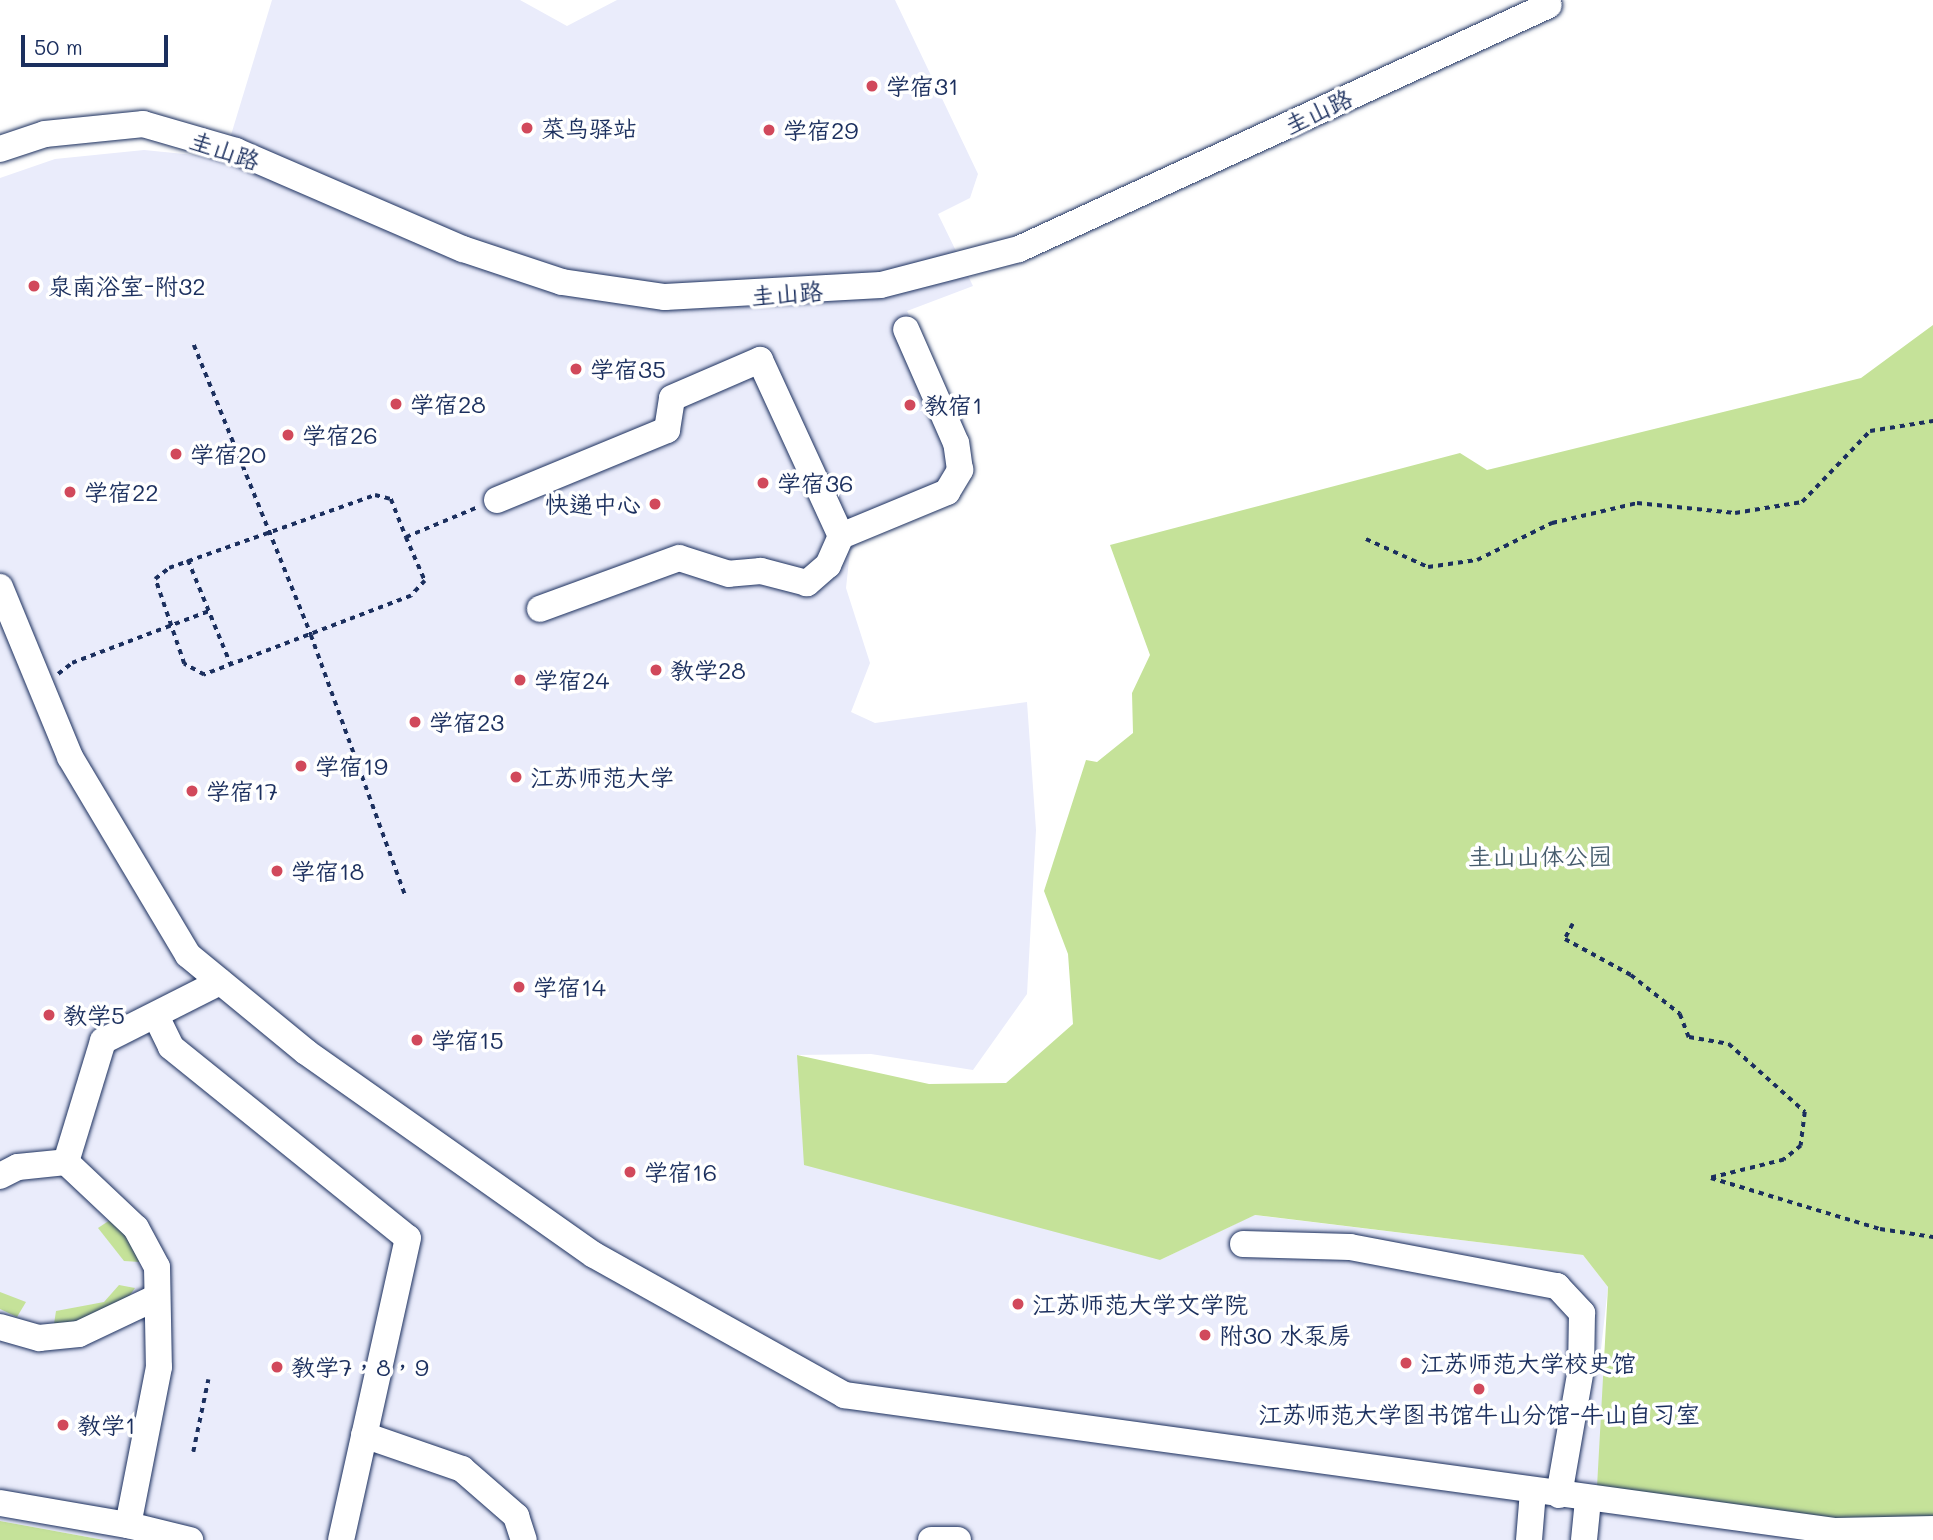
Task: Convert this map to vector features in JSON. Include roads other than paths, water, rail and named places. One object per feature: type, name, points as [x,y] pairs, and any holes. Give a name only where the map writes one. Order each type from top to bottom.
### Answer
[{"type":"street","name":"圭山路","points":[[0,149],[45,134],[143,124],[236,150],[464,249],[562,282],[665,297],[881,285],[1019,249],[1552,2]]},
{"type":"street","points":[[540,609],[680,558],[729,574],[761,571],[807,583],[828,565],[841,536],[947,492],[960,470],[956,443],[906,329]]},
{"type":"street","points":[[496,500],[667,430],[672,398],[760,360],[841,536]]},
{"type":"street","points":[[0,587],[41,689],[107,825],[188,955],[306,1052],[594,1255],[844,1395],[1838,1536],[1933,1529]]},
{"type":"street","points":[[66,1162],[103,1041],[220,982]]},
{"type":"street","points":[[156,1016],[171,1047],[408,1238],[341,1540]]},
{"type":"street","points":[[0,1176],[18,1167],[66,1162],[136,1228],[157,1267],[155,1298],[159,1367],[128,1525]]},
{"type":"street","points":[[1243,1244],[1350,1247],[1557,1286],[1582,1313],[1581,1369],[1559,1495]]},
{"type":"street","points":[[0,1327],[39,1338],[79,1334],[155,1298]]},
{"type":"street","points":[[364,1435],[462,1469],[516,1516],[524,1540]]},
{"type":"street","points":[[1529,1540],[1533,1491]]},
{"type":"street","points":[[1584,1540],[1588,1500]]},
{"type":"street","points":[[0,1503],[128,1525],[190,1540]]},
{"type":"street","points":[[931,1540],[958,1540]]},
{"type":"place","name":"学宿31","points":[[872,86]]},
{"type":"place","name":"菜鸟驿站","points":[[527,128]]},
{"type":"place","name":"学宿29","points":[[769,130]]},
{"type":"place","name":"泉南浴室-附32","points":[[34,286]]},
{"type":"place","name":"学宿35","points":[[576,369]]},
{"type":"place","name":"学宿28","points":[[396,404]]},
{"type":"place","name":"教宿1","points":[[910,405]]},
{"type":"place","name":"学宿26","points":[[288,435]]},
{"type":"place","name":"学宿20","points":[[176,454]]},
{"type":"place","name":"学宿36","points":[[763,483]]},
{"type":"place","name":"学宿22","points":[[70,492]]},
{"type":"place","name":"快递中心","points":[[655,504]]},
{"type":"place","name":"教学28","points":[[656,670]]},
{"type":"place","name":"学宿24","points":[[520,680]]},
{"type":"place","name":"学宿23","points":[[415,722]]},
{"type":"place","name":"学宿19","points":[[301,766]]},
{"type":"place","name":"江苏师范大学","points":[[516,777]]},
{"type":"place","name":"学宿17","points":[[192,791]]},
{"type":"place","name":"学宿18","points":[[277,871]]},
{"type":"place","name":"学宿14","points":[[519,987]]},
{"type":"place","name":"教学5","points":[[49,1015]]},
{"type":"place","name":"学宿15","points":[[417,1040]]},
{"type":"place","name":"学宿16","points":[[630,1172]]},
{"type":"place","name":"江苏师范大学文学院","points":[[1018,1304]]},
{"type":"place","name":"附30 水泵房","points":[[1205,1335]]},
{"type":"place","name":"江苏师范大学校史馆","points":[[1406,1363]]},
{"type":"place","name":"教学7，8，9","points":[[277,1367]]},
{"type":"place","name":"江苏师范大学图书馆牛山分馆-牛山自习室","points":[[1479,1389]]},
{"type":"place","name":"教学1","points":[[63,1425]]},
{"type":"park label","name":"圭山山体公园","points":[[1540,856]]}]
